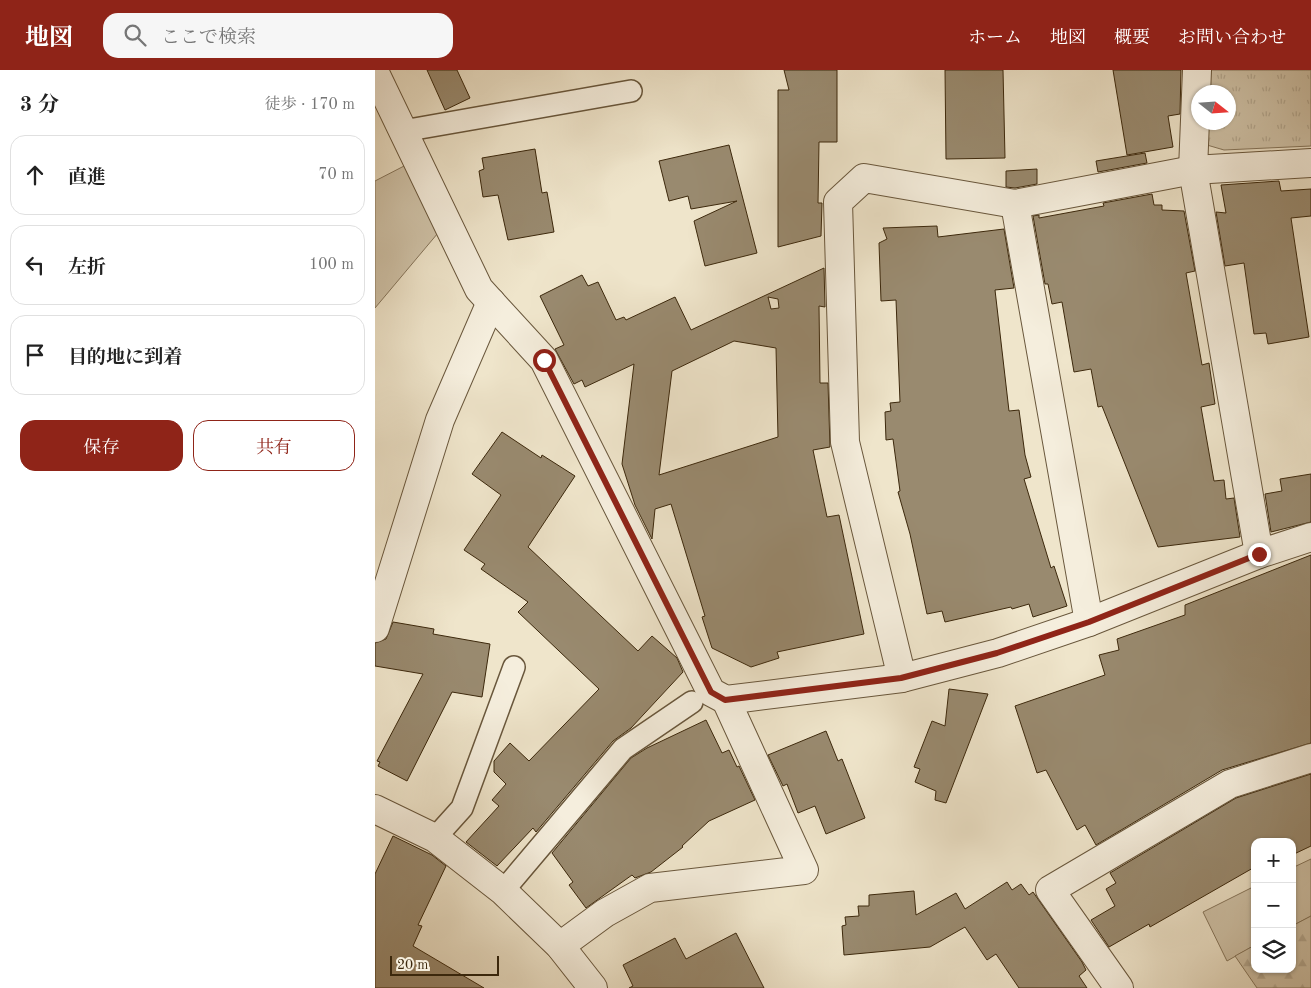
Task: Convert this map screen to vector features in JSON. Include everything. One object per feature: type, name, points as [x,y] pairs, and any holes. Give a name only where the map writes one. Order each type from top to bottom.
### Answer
[{"type":"street","points":[[1197,70],[1193,170],[1259,554]]},
{"type":"street","points":[[375,73],[479,289],[544,360],[711,692],[725,700],[804,870],[650,888],[605,913],[560,946]]},
{"type":"street","points":[[901,678],[845,442],[839,202],[863,178],[1015,204],[1193,170],[1311,163]]},
{"type":"street","points":[[1015,204],[1089,622]]},
{"type":"street","points":[[375,628],[440,420],[491,302]]},
{"type":"street","points":[[725,700],[901,678],[997,653],[1089,622],[1259,554],[1311,536]]},
{"type":"street","points":[[1119,988],[1050,890],[1230,784],[1311,758]]},
{"type":"street","points":[[375,809],[435,838],[503,891],[560,946],[593,988]]},
{"type":"lane","points":[[403,131],[631,91]]},
{"type":"lane","points":[[435,838],[462,808],[514,667]]},
{"type":"lane","points":[[503,891],[563,823],[623,749],[692,702]]},
{"type":"green space","points":[[1209,70],[1311,70],[1311,146],[1224,150],[1207,145],[1207,130],[1236,130],[1236,85],[1208,85]]},
{"type":"green space","points":[[406,165],[438,233],[375,308],[375,181]]},
{"type":"green space","points":[[1311,859],[1311,916],[1296,924],[1296,883],[1296,866]]},
{"type":"green space","points":[[1251,888],[1251,947],[1227,961],[1203,912]]},
{"type":"green space","points":[[1311,916],[1311,988],[1257,988],[1235,956],[1251,947],[1251,973],[1296,973],[1296,924]]},
{"type":"building","points":[[427,70],[457,70],[470,98],[445,110]]},
{"type":"building","points":[[784,70],[837,70],[837,142],[819,142],[818,203],[822,203],[821,236],[778,247],[778,90],[789,90]]},
{"type":"building","points":[[945,70],[1003,70],[1005,158],[946,159]]},
{"type":"building","points":[[1113,70],[1181,70],[1180,114],[1168,116],[1173,147],[1127,155]]},
{"type":"building","points":[[729,145],[757,253],[705,266],[694,221],[737,201],[691,209],[688,196],[669,201],[659,161]]},
{"type":"building","points":[[535,149],[542,193],[547,192],[554,232],[508,240],[498,195],[483,197],[479,171],[484,169],[482,158]]},
{"type":"building","points":[[1145,153],[1147,163],[1098,172],[1096,161]]},
{"type":"building","points":[[1037,169],[1037,184],[1015,188],[1006,187],[1006,171]]},
{"type":"building","points":[[1279,181],[1281,191],[1311,189],[1311,216],[1291,218],[1309,337],[1268,344],[1266,333],[1254,334],[1244,263],[1225,266],[1216,212],[1226,213],[1221,185]]},
{"type":"building","points":[[1152,194],[1154,205],[1162,205],[1162,210],[1184,211],[1195,271],[1186,273],[1202,365],[1209,363],[1215,404],[1201,407],[1214,481],[1224,480],[1226,499],[1234,498],[1240,537],[1158,547],[1102,406],[1098,407],[1091,369],[1074,372],[1062,302],[1052,304],[1048,284],[1045,284],[1033,216],[1039,215],[1039,218],[1104,206],[1103,203]]},
{"type":"building","points":[[937,226],[938,237],[1004,229],[1014,288],[995,290],[1009,411],[1019,410],[1025,455],[1031,477],[1024,479],[1051,568],[1054,566],[1067,606],[1033,617],[1029,604],[945,622],[942,611],[927,614],[910,534],[898,492],[900,491],[893,439],[886,440],[885,412],[891,411],[890,403],[900,402],[896,300],[881,301],[879,243],[887,239],[883,228]]},
{"type":"building","points":[[824,268],[825,307],[819,306],[820,383],[828,383],[830,447],[813,450],[827,517],[839,515],[864,634],[777,652],[779,658],[751,667],[712,648],[702,617],[705,616],[671,504],[655,509],[652,539],[635,505],[622,464],[634,364],[585,387],[582,380],[574,384],[555,349],[564,345],[540,296],[582,275],[588,286],[598,282],[616,320],[624,317],[626,320],[675,297],[691,330]],"holes":[[[768,297],[778,299],[779,308],[771,309]],[[734,341],[776,348],[778,437],[659,475],[672,371]]]},
{"type":"building","points":[[502,432],[541,458],[542,455],[575,476],[528,547],[638,651],[652,636],[677,658],[683,672],[631,728],[613,741],[536,832],[533,828],[497,866],[466,842],[499,806],[492,800],[506,784],[494,772],[494,761],[510,743],[529,761],[599,689],[518,612],[528,602],[481,569],[485,564],[464,550],[501,495],[472,474]]},
{"type":"building","points":[[1311,474],[1311,522],[1271,532],[1265,494],[1282,491],[1280,479]]},
{"type":"building","points":[[1311,555],[1311,743],[1222,770],[1096,845],[1085,825],[1077,830],[1046,770],[1037,773],[1015,706],[1105,675],[1099,655],[1119,650],[1117,639],[1185,615],[1185,605]]},
{"type":"building","points":[[393,622],[434,629],[433,634],[490,644],[482,697],[452,692],[407,781],[378,766],[380,762],[377,761],[423,674],[375,666],[375,643],[386,639]]},
{"type":"building","points":[[949,689],[988,694],[946,803],[935,800],[936,791],[915,782],[920,769],[914,767],[932,721],[945,726]]},
{"type":"building","points":[[706,720],[722,753],[729,750],[737,767],[739,766],[755,800],[709,821],[683,847],[651,872],[635,878],[632,875],[586,908],[569,885],[573,882],[552,853],[631,758],[647,748]]},
{"type":"building","points":[[826,731],[838,761],[842,759],[865,818],[826,834],[815,806],[798,813],[787,784],[783,786],[768,755]]},
{"type":"building","points":[[1311,774],[1311,846],[1296,853],[1296,838],[1251,838],[1251,869],[1150,927],[1149,924],[1109,947],[1091,920],[1115,906],[1106,889],[1116,883],[1110,873],[1236,798]]},
{"type":"building","points":[[393,836],[432,855],[446,866],[418,925],[422,926],[413,946],[484,988],[375,988],[375,874]]},
{"type":"building","points":[[1007,882],[1012,890],[1021,884],[1029,895],[1033,892],[1082,962],[1086,970],[1079,976],[1087,988],[1019,988],[996,954],[987,960],[965,927],[930,947],[844,955],[842,926],[846,925],[845,917],[859,916],[858,906],[869,906],[869,895],[914,891],[916,915],[956,893],[965,909]]},
{"type":"building","points":[[736,933],[764,988],[629,988],[633,986],[623,965],[675,938],[686,959]]},
{"type":"route","points":[[544,360],[711,692],[725,700],[901,678],[997,653],[1089,622],[1259,554]]}]
